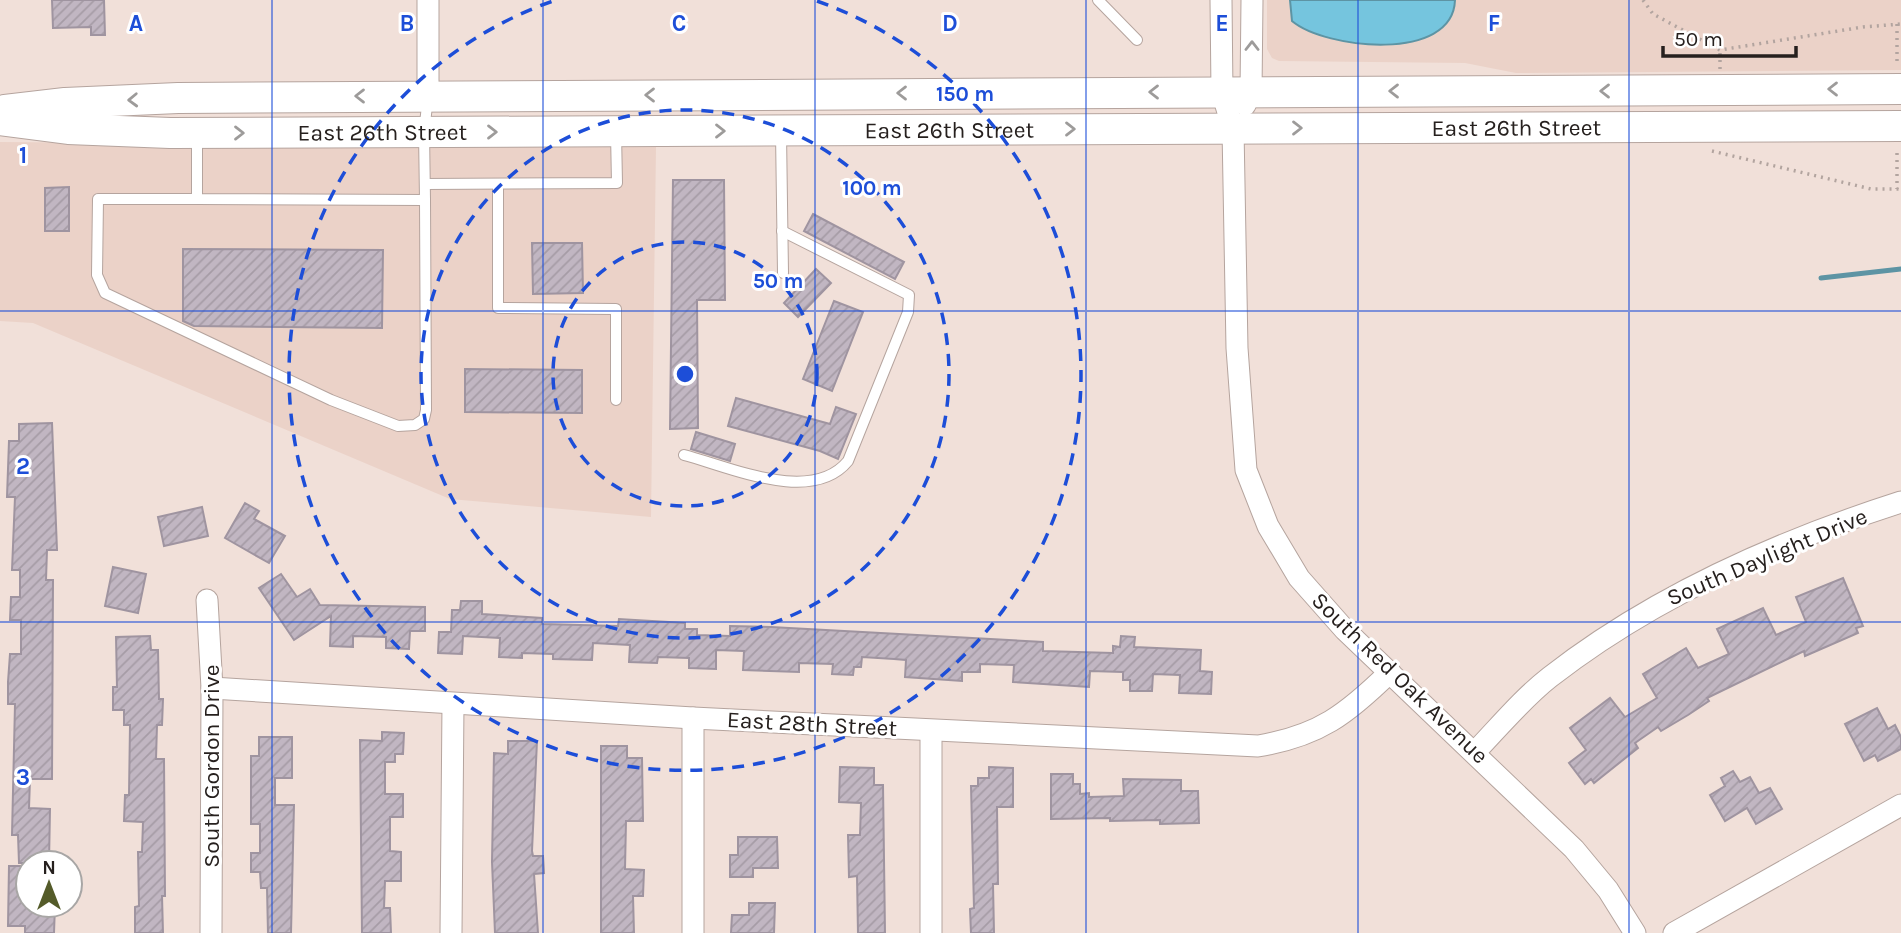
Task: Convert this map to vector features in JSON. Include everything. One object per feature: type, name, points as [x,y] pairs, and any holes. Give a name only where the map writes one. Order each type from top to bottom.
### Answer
[{"type":"main road","name":"East 26th Street","points":[[0,110],[65,103],[178,98],[1237,92],[1899,76]]},
{"type":"main road","name":"East 26th Street","points":[[0,120],[68,129],[197,133],[1233,129],[1899,139]]},
{"type":"street","points":[[428,0],[428,96]]},
{"type":"street","points":[[1222,0],[1237,92]]},
{"type":"street","points":[[1233,129],[1252,0]]},
{"type":"street","name":"South Red Oak Avenue","points":[[1233,129],[1237,348],[1247,470],[1268,526],[1299,578],[1345,630],[1574,849],[1608,890],[1635,933]]},
{"type":"street","name":"South Daylight Drive","points":[[1475,752],[1548,678],[1675,593],[1750,560],[1901,502]]},
{"type":"street","name":"South Gordon Drive","points":[[207,600],[212,688],[211,933]]},
{"type":"street","name":"East 28th Street","points":[[212,688],[693,718],[1258,746],[1290,741],[1330,724],[1351,710],[1390,672]]},
{"type":"street","points":[[451,933],[453,704]]},
{"type":"street","points":[[693,718],[693,933]]},
{"type":"street","points":[[931,731],[931,933]]},
{"type":"street","points":[[1674,933],[1901,806]]},
{"type":"lane","points":[[1098,0],[1137,40]]},
{"type":"lane","points":[[425,200],[98,199],[97,275],[105,293],[331,400],[398,426],[415,425],[424,419],[426,410],[425,184],[424,132],[428,96]]},
{"type":"lane","points":[[781,130],[783,272]]},
{"type":"lane","points":[[425,184],[617,183],[616,131]]},
{"type":"lane","points":[[197,133],[197,199]]},
{"type":"lane","points":[[498,184],[498,308],[616,309],[616,400]]},
{"type":"lane","points":[[684,455],[801,483],[828,478],[848,461],[908,312],[909,295],[782,231]]},
{"type":"path","points":[[1643,0],[1653,14],[1720,50],[1899,24],[1899,76]]},
{"type":"path","points":[[1720,50],[1720,71]]},
{"type":"path","points":[[1707,149],[1741,160],[1871,189],[1899,189],[1899,139]]},
{"type":"shaded area","points":[[1267,0],[1901,0],[1901,70],[1516,73],[1465,63],[1279,61],[1272,58],[1267,49]]},
{"type":"shaded area","points":[[0,142],[656,147],[651,517],[450,499],[33,323],[0,321]]},
{"type":"water","points":[[1290,0],[1455,0],[1449,20],[1433,34],[1411,42],[1385,45],[1358,43],[1308,31],[1292,21]]},
{"type":"building","points":[[52,0],[104,0],[105,35],[91,35],[91,27],[53,28]]},
{"type":"building","points":[[673,180],[724,180],[725,300],[697,300],[698,428],[670,429]]},
{"type":"building","points":[[69,187],[69,231],[45,231],[45,188]]},
{"type":"building","points":[[813,214],[904,262],[895,279],[804,231]]},
{"type":"building","points":[[532,243],[582,243],[583,293],[533,294]]},
{"type":"building","points":[[183,249],[383,250],[382,328],[194,326],[183,321]]},
{"type":"building","points":[[816,269],[831,283],[798,317],[784,303]]},
{"type":"building","points":[[834,301],[863,312],[832,391],[803,379]]},
{"type":"building","points":[[465,369],[582,370],[582,413],[465,412]]},
{"type":"building","points":[[736,398],[830,424],[836,407],[856,414],[838,459],[820,451],[728,426]]},
{"type":"building","points":[[52,423],[57,550],[47,550],[46,580],[53,580],[52,779],[30,779],[29,808],[50,809],[49,849],[18,849],[18,835],[12,835],[15,704],[8,704],[8,682],[10,654],[21,654],[21,620],[10,620],[11,597],[20,597],[20,570],[12,570],[15,497],[7,497],[9,441],[19,441],[19,424]]},
{"type":"building","points":[[696,432],[735,444],[730,461],[691,449]]},
{"type":"building","points":[[245,503],[259,511],[254,519],[285,536],[269,563],[225,538]]},
{"type":"building","points":[[202,507],[208,536],[164,546],[158,517]]},
{"type":"building","points":[[113,567],[146,574],[138,613],[105,606]]},
{"type":"building","points":[[281,574],[297,597],[310,589],[320,605],[425,607],[425,631],[410,631],[409,649],[386,648],[386,637],[353,636],[353,647],[330,646],[331,616],[294,640],[259,588]]},
{"type":"building","points":[[1843,578],[1863,626],[1856,628],[1858,633],[1805,656],[1804,651],[1707,698],[1709,701],[1688,715],[1661,731],[1658,727],[1635,743],[1638,748],[1594,783],[1591,779],[1585,784],[1569,763],[1586,750],[1570,728],[1610,698],[1625,717],[1657,698],[1643,674],[1686,648],[1698,668],[1729,654],[1717,629],[1763,608],[1776,635],[1806,622],[1796,597]]},
{"type":"building","points":[[461,601],[482,601],[482,614],[542,618],[542,624],[618,626],[619,619],[685,623],[685,629],[697,629],[697,635],[730,636],[730,626],[771,627],[1043,642],[1043,651],[1113,653],[1113,646],[1120,647],[1121,636],[1135,637],[1134,647],[1201,650],[1200,671],[1212,672],[1211,694],[1179,693],[1180,675],[1153,674],[1152,691],[1130,691],[1130,680],[1123,680],[1123,672],[1090,671],[1089,687],[1013,682],[1014,665],[980,664],[980,672],[962,672],[962,681],[905,677],[906,660],[862,657],[861,667],[854,667],[853,675],[832,674],[833,664],[799,663],[799,672],[743,670],[744,651],[716,650],[716,669],[689,668],[689,658],[658,657],[657,663],[629,662],[630,645],[593,643],[592,660],[553,659],[553,654],[522,653],[522,658],[499,657],[500,638],[463,636],[462,654],[438,653],[439,632],[451,632],[452,610],[460,610]]},
{"type":"building","points":[[150,636],[151,650],[158,650],[159,699],[163,699],[162,725],[157,725],[156,759],[164,759],[165,896],[162,896],[163,933],[135,933],[135,907],[139,906],[138,852],[142,852],[143,822],[124,821],[125,795],[129,795],[130,725],[124,725],[124,710],[113,710],[113,687],[117,687],[116,637]]},
{"type":"building","points":[[1877,708],[1888,729],[1895,725],[1901,737],[1901,749],[1878,761],[1875,755],[1864,761],[1845,724]]},
{"type":"building","points":[[382,732],[404,733],[403,754],[395,754],[395,762],[385,762],[385,794],[403,794],[403,817],[390,817],[390,851],[401,852],[401,881],[385,881],[384,908],[390,908],[391,933],[362,933],[360,740],[382,741]]},
{"type":"building","points":[[259,737],[292,737],[292,778],[275,778],[275,805],[294,805],[291,933],[268,933],[267,888],[261,888],[260,872],[251,872],[251,853],[260,853],[260,824],[251,824],[251,756],[259,756]]},
{"type":"building","points":[[508,741],[537,741],[532,851],[533,856],[543,856],[544,873],[534,874],[538,933],[495,933],[492,862],[494,753],[508,754]]},
{"type":"building","points":[[601,746],[627,746],[627,758],[642,758],[643,821],[626,821],[625,869],[644,870],[643,896],[633,896],[634,933],[601,933]]},
{"type":"building","points":[[840,767],[874,768],[874,785],[883,785],[885,933],[858,933],[857,876],[849,877],[848,835],[860,835],[861,803],[839,802]]},
{"type":"building","points":[[989,767],[1013,768],[1013,807],[997,807],[998,884],[993,884],[994,933],[971,933],[970,909],[974,908],[971,786],[978,786],[978,778],[989,778]]},
{"type":"building","points":[[1733,771],[1740,782],[1750,777],[1759,793],[1770,788],[1782,809],[1756,824],[1747,808],[1725,821],[1710,795],[1725,786],[1721,778]]},
{"type":"building","points":[[1051,774],[1073,774],[1073,784],[1080,784],[1080,794],[1089,793],[1089,797],[1124,796],[1123,779],[1181,780],[1181,791],[1198,791],[1199,823],[1160,824],[1160,820],[1110,821],[1110,818],[1051,819]]},
{"type":"building","points":[[738,837],[777,837],[778,868],[753,868],[753,877],[730,877],[730,855],[738,855]]},
{"type":"building","points":[[9,866],[14,866],[14,919],[54,919],[54,933],[25,933],[25,926],[8,926]]},
{"type":"building","points":[[749,903],[775,903],[774,933],[731,933],[732,915],[749,915]]},
{"type":"waterway","points":[[1821,278],[1901,269]]}]
